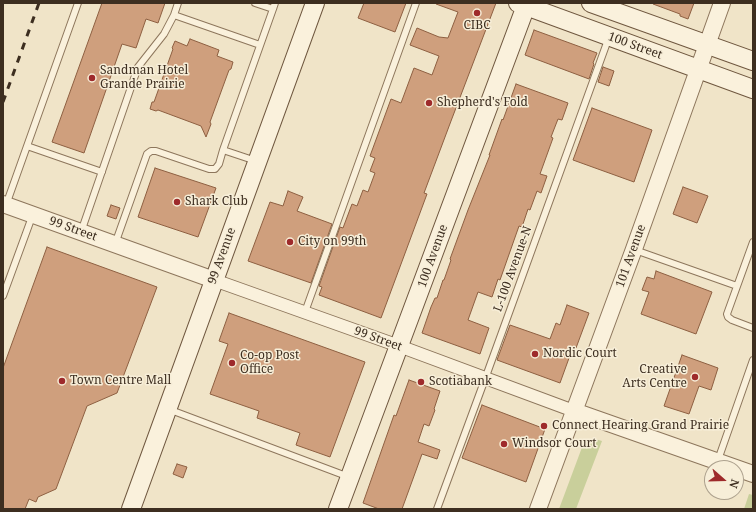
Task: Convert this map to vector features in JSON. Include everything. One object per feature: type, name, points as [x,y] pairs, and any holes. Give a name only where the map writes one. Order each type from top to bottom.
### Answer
[{"type":"main road","name":"99 Avenue","points":[[131,509],[314,3]]},
{"type":"main road","points":[[591,3],[619,10],[753,61]]},
{"type":"main road","name":"100 Street","points":[[524,4],[753,89]]},
{"type":"main road","name":"100 Avenue","points":[[338,509],[524,4]]},
{"type":"street","name":"101 Avenue","points":[[538,509],[634,249],[722,3]]},
{"type":"street","name":"99 Street","points":[[4,207],[33,214],[399,346],[485,379],[714,460]]},
{"type":"lane","points":[[4,207],[78,3]]},
{"type":"lane","points":[[81,232],[138,67],[164,34],[174,15],[178,3]]},
{"type":"lane","points":[[115,244],[147,154],[151,151],[156,151],[208,169],[215,169],[219,164],[274,6],[255,3]]},
{"type":"lane","points":[[305,312],[416,3]]},
{"type":"lane","points":[[174,15],[260,45]]},
{"type":"lane","name":"L-100 Avenue-N","points":[[437,509],[609,36]]},
{"type":"lane","points":[[27,146],[102,172]]},
{"type":"lane","points":[[224,150],[257,162]]},
{"type":"lane","points":[[3,296],[33,214]]},
{"type":"lane","points":[[753,242],[727,314],[732,320],[753,328]]},
{"type":"lane","points":[[634,249],[737,286]]},
{"type":"lane","points":[[717,460],[753,360]]},
{"type":"lane","points":[[167,408],[350,478]]},
{"type":"green space","points":[[595,439],[602,441],[576,509],[559,509],[584,442],[591,444]]},
{"type":"green space","points":[[749,494],[753,495],[753,509],[744,509]]},
{"type":"building","name":"Sandman Hotel Grande Prairie","points":[[102,3],[165,3],[158,23],[146,19],[136,48],[122,44],[84,153],[52,142]]},
{"type":"building","points":[[364,3],[406,3],[395,32],[358,18]]},
{"type":"building","points":[[436,3],[496,3],[424,193],[427,194],[381,318],[319,295],[322,287],[319,286],[340,227],[343,228],[352,204],[357,206],[363,190],[368,192],[375,173],[370,171],[375,158],[370,156],[391,99],[401,103],[414,68],[432,75],[439,56],[410,45],[417,28],[439,37],[448,38],[458,12]]},
{"type":"building","points":[[653,3],[694,3],[688,19],[680,16],[680,14]]},
{"type":"building","points":[[534,30],[597,53],[589,79],[525,55]]},
{"type":"building","points":[[190,39],[219,50],[217,56],[233,62],[210,122],[211,124],[206,137],[201,126],[158,110],[156,111],[150,109],[152,102],[154,102],[175,41],[187,46]]},
{"type":"building","points":[[603,67],[614,71],[609,86],[598,82]]},
{"type":"building","points":[[516,84],[568,103],[562,120],[558,119],[551,137],[553,138],[540,174],[547,176],[541,193],[537,191],[530,210],[528,209],[522,227],[519,226],[500,280],[498,279],[492,297],[478,292],[468,320],[489,328],[480,354],[422,333],[431,307],[435,298],[437,298],[444,280],[468,210]]},
{"type":"building","points":[[592,108],[652,130],[634,182],[573,160]]},
{"type":"building","name":"Shark Club","points":[[155,168],[216,188],[198,237],[138,217]]},
{"type":"building","points":[[683,187],[708,196],[697,223],[673,214]]},
{"type":"building","name":"City on 99th","points":[[288,191],[303,197],[297,211],[332,224],[311,283],[248,261],[270,202],[283,206]]},
{"type":"building","points":[[111,205],[120,208],[116,219],[107,216]]},
{"type":"building","name":"Town Centre Mall","points":[[47,247],[157,287],[117,393],[87,406],[56,489],[38,497],[36,502],[29,499],[25,509],[3,509],[3,368]]},
{"type":"building","points":[[656,271],[712,292],[696,334],[641,314],[649,292],[642,290],[647,277],[654,279]]},
{"type":"building","name":"Nordic Court","points":[[567,305],[589,313],[576,348],[573,347],[560,383],[497,360],[510,325],[550,339],[556,323],[560,325]]},
{"type":"building","points":[[229,313],[365,362],[330,457],[296,445],[300,433],[257,418],[259,411],[210,394],[228,344],[219,341]]},
{"type":"building","name":"Creative Arts Centre","points":[[682,355],[718,368],[711,390],[699,386],[689,414],[664,406]]},
{"type":"building","points":[[409,380],[440,391],[429,426],[424,424],[418,442],[440,450],[437,459],[422,454],[402,509],[379,509],[363,503],[394,415],[396,416]]},
{"type":"building","name":"Windsor Court","points":[[482,405],[545,429],[526,482],[462,458]]},
{"type":"building","points":[[177,464],[187,467],[183,478],[173,474]]},
{"type":"railway","points":[[3,102],[39,3]]},
{"type":"place","name":"CIBC","points":[[477,13]]},
{"type":"place","name":"Sandman Hotel Grande Prairie","points":[[92,78]]},
{"type":"place","name":"Shepherd's Fold","points":[[429,103]]},
{"type":"place","name":"Shark Club","points":[[177,202]]},
{"type":"place","name":"City on 99th","points":[[290,242]]},
{"type":"place","name":"Nordic Court","points":[[535,354]]},
{"type":"place","name":"Co-op Post Office","points":[[232,363]]},
{"type":"place","name":"Creative Arts Centre","points":[[695,377]]},
{"type":"place","name":"Town Centre Mall","points":[[62,381]]},
{"type":"place","name":"Scotiabank","points":[[421,382]]},
{"type":"place","name":"Connect Hearing Grand Prairie","points":[[544,426]]},
{"type":"place","name":"Windsor Court","points":[[504,444]]}]
